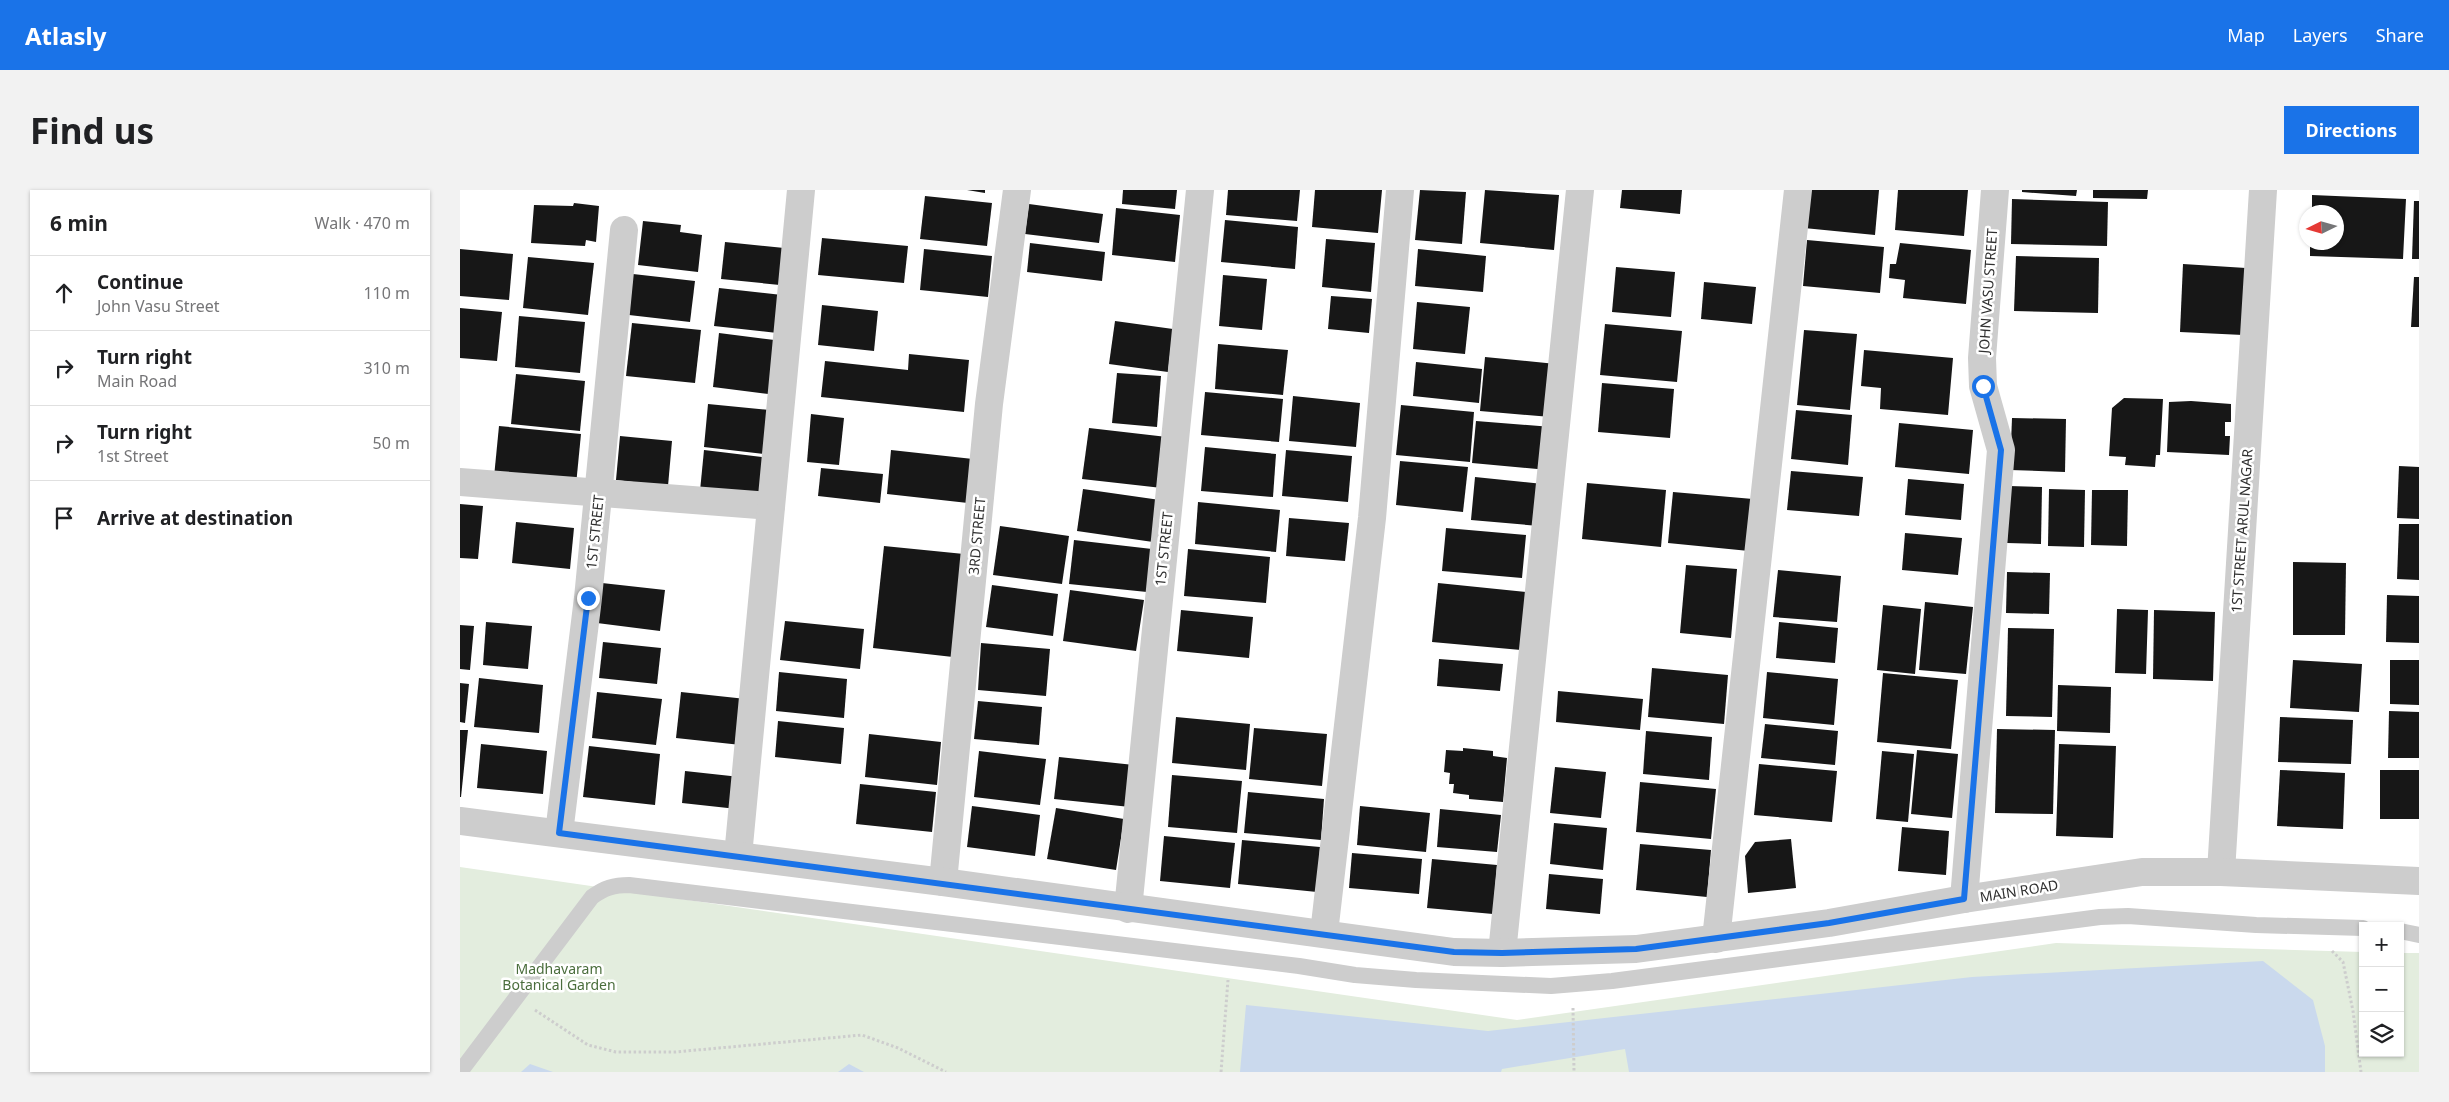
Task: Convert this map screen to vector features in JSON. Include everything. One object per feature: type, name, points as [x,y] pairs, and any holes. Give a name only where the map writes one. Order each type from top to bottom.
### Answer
[{"type":"street","points":[[738,856],[801,190]]},
{"type":"street","name":"3RD STREET","points":[[943,882],[990,404],[1017,190]]},
{"type":"street","name":"1ST STREET","points":[[1128,909],[1200,190]]},
{"type":"street","points":[[1324,933],[1372,518],[1400,190]]},
{"type":"street","points":[[1502,953],[1580,190]]},
{"type":"street","points":[[1716,939],[1798,190]]},
{"type":"street","name":"JOHN VASU STREET","points":[[1964,899],[2001,450],[1983,386],[1982,358],[1995,190]]},
{"type":"street","name":"1ST STREET ARUL NAGAR","points":[[2221,872],[2263,190]]},
{"type":"street","name":"1ST STREET","points":[[559,833],[600,493],[624,230]]},
{"type":"street","points":[[460,482],[771,506]]},
{"type":"street","name":"MAIN ROAD","points":[[460,821],[943,882],[1128,909],[1324,933],[1454,952],[1502,953],[1636,949],[1829,923],[1964,899],[2142,872],[2221,872],[2419,881]]},
{"type":"lane","points":[[460,1072],[592,897],[602,889],[614,885],[638,886],[1407,979],[1551,986],[1671,974],[2100,917],[2128,916],[2359,928]]},
{"type":"lane","points":[[2404,932],[2419,935]]},
{"type":"path","points":[[2308,926],[2343,962],[2353,1011],[2361,1072]]},
{"type":"path","points":[[1221,1072],[1229,958]]},
{"type":"path","points":[[1572,984],[1574,1072]]},
{"type":"path","points":[[517,997],[588,1045],[616,1052],[675,1052],[824,1036],[862,1035],[898,1048],[946,1072]]},
{"type":"green space","name":"Madhavaram Botanical Garden","points":[[460,867],[1517,1020],[2056,943],[2359,952],[2359,1057],[2404,1057],[2404,953],[2419,953],[2419,1072],[460,1072]]},
{"type":"water","points":[[2263,961],[2313,1000],[2325,1046],[2325,1072],[1629,1072],[1625,1049],[1502,1069],[1501,1072],[1240,1072],[1246,1005],[1488,1031],[1972,977]]},
{"type":"water","points":[[530,1064],[553,1072],[521,1072]]},
{"type":"water","points":[[849,1064],[864,1072],[838,1072]]},
{"type":"building","points":[[967,190],[985,190],[985,193]]},
{"type":"building","points":[[1123,190],[1177,190],[1175,209],[1122,204]]},
{"type":"building","points":[[1228,190],[1300,190],[1297,221],[1226,215]]},
{"type":"building","points":[[1315,190],[1382,190],[1378,233],[1312,227]]},
{"type":"building","points":[[1420,190],[1466,192],[1462,244],[1415,240]]},
{"type":"building","points":[[1485,190],[1559,195],[1554,250],[1480,243]]},
{"type":"building","points":[[1622,190],[1682,190],[1680,214],[1620,208]]},
{"type":"building","points":[[1808,190],[1879,190],[1875,235],[1804,228]]},
{"type":"building","points":[[1898,190],[1968,190],[1964,236],[1895,230]]},
{"type":"building","points":[[2022,190],[2077,190],[2076,196],[2022,192]]},
{"type":"building","points":[[2093,190],[2148,190],[2147,199],[2093,198]]},
{"type":"building","points":[[2312,195],[2406,199],[2403,259],[2310,256],[2310,250],[2344,250],[2344,205],[2312,205]]},
{"type":"building","points":[[925,196],[992,203],[987,246],[920,239]]},
{"type":"building","points":[[2012,199],[2108,202],[2107,246],[2011,244]]},
{"type":"building","points":[[2414,201],[2419,201],[2419,259],[2412,259]]},
{"type":"building","points":[[574,203],[599,206],[596,242],[586,240],[585,246],[531,243],[534,205],[573,206]]},
{"type":"building","points":[[1029,204],[1103,214],[1099,243],[1025,234]]},
{"type":"building","points":[[1116,208],[1180,215],[1175,262],[1112,255]]},
{"type":"building","points":[[1225,220],[1298,227],[1295,269],[1221,262]]},
{"type":"building","points":[[643,221],[681,225],[680,232],[702,235],[698,272],[638,265]]},
{"type":"building","points":[[822,238],[908,246],[904,283],[818,275]]},
{"type":"building","points":[[1326,239],[1375,243],[1371,292],[1322,287]]},
{"type":"building","points":[[1807,240],[1884,247],[1880,293],[1803,286]]},
{"type":"building","points":[[725,242],[794,249],[790,286],[721,279]]},
{"type":"building","points":[[1030,243],[1105,252],[1102,281],[1027,272]]},
{"type":"building","points":[[1900,243],[1971,250],[1966,304],[1903,298],[1905,280],[1889,278],[1890,264],[1896,264]]},
{"type":"building","points":[[460,249],[513,254],[509,300],[460,296]]},
{"type":"building","points":[[924,249],[992,256],[988,297],[920,290]]},
{"type":"building","points":[[1418,249],[1486,256],[1483,292],[1415,286]]},
{"type":"building","points":[[2016,256],[2099,258],[2098,313],[2014,311]]},
{"type":"building","points":[[528,257],[594,263],[588,315],[523,308]]},
{"type":"building","points":[[2183,264],[2246,268],[2243,335],[2180,332]]},
{"type":"building","points":[[1616,267],[1675,272],[1671,317],[1612,312]]},
{"type":"building","points":[[633,274],[695,281],[690,322],[629,315]]},
{"type":"building","points":[[1223,275],[1267,279],[1262,330],[1219,326]]},
{"type":"building","points":[[2414,277],[2419,277],[2419,327],[2411,327]]},
{"type":"building","points":[[1704,282],[1756,287],[1752,324],[1701,319]]},
{"type":"building","points":[[719,288],[791,296],[786,334],[714,326]]},
{"type":"building","points":[[1331,296],[1372,299],[1369,333],[1328,329]]},
{"type":"building","points":[[1417,302],[1470,307],[1465,354],[1413,349]]},
{"type":"building","points":[[822,305],[878,311],[874,351],[818,345]]},
{"type":"building","points":[[460,308],[502,312],[497,361],[460,358]]},
{"type":"building","points":[[519,316],[585,322],[580,373],[515,367]]},
{"type":"building","points":[[1115,321],[1173,329],[1168,372],[1109,364]]},
{"type":"building","points":[[632,323],[701,330],[695,383],[626,376]]},
{"type":"building","points":[[1605,324],[1682,331],[1677,382],[1600,375]]},
{"type":"building","points":[[1804,330],[1857,334],[1850,410],[1797,405]]},
{"type":"building","points":[[719,333],[783,341],[777,395],[713,387]]},
{"type":"building","points":[[1218,344],[1288,350],[1283,395],[1215,389]]},
{"type":"building","points":[[1864,350],[1953,358],[1948,415],[1880,409],[1881,388],[1861,386]]},
{"type":"building","points":[[909,354],[969,360],[964,412],[821,397],[825,361],[908,370]]},
{"type":"building","points":[[1485,357],[1556,364],[1551,417],[1480,411]]},
{"type":"building","points":[[1416,362],[1482,369],[1479,403],[1413,396]]},
{"type":"building","points":[[1117,373],[1161,376],[1157,427],[1112,423]]},
{"type":"building","points":[[516,374],[585,381],[580,431],[511,424]]},
{"type":"building","points":[[1602,383],[1674,389],[1670,438],[1598,432]]},
{"type":"building","points":[[1205,392],[1283,399],[1279,442],[1201,435]]},
{"type":"building","points":[[1293,396],[1360,403],[1356,447],[1289,441]]},
{"type":"building","points":[[2124,398],[2163,399],[2160,455],[2156,455],[2155,467],[2125,465],[2126,457],[2109,456],[2112,408]]},
{"type":"building","points":[[2191,401],[2231,404],[2231,422],[2225,422],[2225,436],[2230,436],[2229,455],[2167,452],[2169,402]]},
{"type":"building","points":[[708,404],[770,410],[765,454],[704,447]]},
{"type":"building","points":[[1401,405],[1474,412],[1470,462],[1396,455]]},
{"type":"building","points":[[1796,410],[1852,415],[1848,465],[1791,459]]},
{"type":"building","points":[[811,414],[844,418],[839,465],[807,462]]},
{"type":"building","points":[[2012,418],[2066,419],[2065,472],[2010,470]]},
{"type":"building","points":[[1476,421],[1552,427],[1548,470],[1472,463]]},
{"type":"building","points":[[1899,423],[1973,430],[1969,474],[1895,467]]},
{"type":"building","points":[[499,426],[581,434],[576,485],[494,477]]},
{"type":"building","points":[[1089,428],[1167,437],[1162,488],[1082,479]]},
{"type":"building","points":[[620,436],[672,441],[668,486],[616,480]]},
{"type":"building","points":[[1205,447],[1276,454],[1273,497],[1201,491]]},
{"type":"building","points":[[704,450],[771,458],[767,498],[700,491]]},
{"type":"building","points":[[891,450],[973,459],[968,503],[887,494]]},
{"type":"building","points":[[1286,450],[1352,456],[1348,502],[1282,496]]},
{"type":"building","points":[[1400,461],[1468,467],[1463,512],[1396,505]]},
{"type":"building","points":[[2399,466],[2419,467],[2419,519],[2397,518]]},
{"type":"building","points":[[821,468],[883,474],[880,503],[818,496]]},
{"type":"building","points":[[1791,471],[1863,477],[1859,516],[1787,510]]},
{"type":"building","points":[[1475,477],[1543,484],[1539,526],[1471,520]]},
{"type":"building","points":[[1908,479],[1964,484],[1961,520],[1905,515]]},
{"type":"building","points":[[1587,483],[1666,490],[1661,547],[1582,539]]},
{"type":"building","points":[[2009,486],[2042,487],[2041,544],[2007,543]]},
{"type":"building","points":[[1083,489],[1160,500],[1153,542],[1077,531]]},
{"type":"building","points":[[2049,489],[2085,490],[2084,547],[2048,546]]},
{"type":"building","points":[[2092,490],[2128,490],[2127,546],[2091,545]]},
{"type":"building","points":[[1673,492],[1753,499],[1749,551],[1668,543]]},
{"type":"building","points":[[1198,502],[1280,510],[1276,552],[1195,544]]},
{"type":"building","points":[[460,504],[483,506],[478,559],[460,558]]},
{"type":"building","points":[[1289,518],[1349,523],[1345,561],[1286,556]]},
{"type":"building","points":[[516,522],[574,528],[570,569],[512,563]]},
{"type":"building","points":[[2399,524],[2419,524],[2419,580],[2397,579]]},
{"type":"building","points":[[1000,526],[1069,536],[1062,584],[993,575]]},
{"type":"building","points":[[1446,528],[1526,535],[1522,578],[1442,571]]},
{"type":"building","points":[[1905,533],[1962,538],[1958,575],[1902,570]]},
{"type":"building","points":[[1074,540],[1152,549],[1147,592],[1069,584]]},
{"type":"building","points":[[884,546],[964,554],[953,657],[873,648]]},
{"type":"building","points":[[1188,549],[1270,557],[1266,603],[1184,596]]},
{"type":"building","points":[[2293,562],[2346,563],[2345,635],[2293,635]]},
{"type":"building","points":[[1686,565],[1737,569],[1731,638],[1680,633]]},
{"type":"building","points":[[1778,570],[1841,576],[1837,622],[1773,617]]},
{"type":"building","points":[[2007,572],[2050,573],[2049,614],[2006,613]]},
{"type":"building","points":[[602,583],[665,590],[660,631],[597,623]]},
{"type":"building","points":[[1438,583],[1527,592],[1521,650],[1432,642]]},
{"type":"building","points":[[992,585],[1058,594],[1053,636],[986,627]]},
{"type":"building","points":[[1070,590],[1144,600],[1136,651],[1063,641]]},
{"type":"building","points":[[2387,595],[2419,596],[2419,643],[2386,642]]},
{"type":"building","points":[[1925,602],[1973,607],[1966,674],[1919,670]]},
{"type":"building","points":[[1883,605],[1921,609],[1915,674],[1877,670]]},
{"type":"building","points":[[2117,609],[2148,610],[2146,674],[2115,673]]},
{"type":"building","points":[[1181,610],[1253,617],[1249,658],[1177,651]]},
{"type":"building","points":[[2154,610],[2215,612],[2213,681],[2153,679]]},
{"type":"building","points":[[785,621],[864,629],[860,669],[780,660]]},
{"type":"building","points":[[486,622],[532,626],[528,669],[483,665]]},
{"type":"building","points":[[1779,622],[1838,628],[1835,663],[1776,658]]},
{"type":"building","points":[[460,625],[474,626],[470,670],[460,669]]},
{"type":"building","points":[[2008,628],[2054,629],[2052,717],[2006,716]]},
{"type":"building","points":[[603,642],[661,648],[657,684],[599,678]]},
{"type":"building","points":[[981,643],[1050,649],[1046,696],[978,690]]},
{"type":"building","points":[[1439,659],[1503,664],[1500,691],[1437,686]]},
{"type":"building","points":[[2293,660],[2362,664],[2359,712],[2290,708]]},
{"type":"building","points":[[2390,660],[2419,660],[2419,705],[2390,704]]},
{"type":"building","points":[[1652,668],[1728,675],[1724,724],[1648,717]]},
{"type":"building","points":[[779,672],[847,679],[844,718],[776,711]]},
{"type":"building","points":[[1767,672],[1838,679],[1834,725],[1763,718]]},
{"type":"building","points":[[1883,673],[1958,680],[1951,749],[1877,742]]},
{"type":"building","points":[[479,678],[543,685],[539,733],[474,727]]},
{"type":"building","points":[[460,683],[469,684],[465,723],[460,722]]},
{"type":"building","points":[[2058,685],[2111,687],[2110,733],[2057,731]]},
{"type":"building","points":[[1558,691],[1643,699],[1640,730],[1556,722]]},
{"type":"building","points":[[597,692],[662,699],[656,745],[592,738]]},
{"type":"building","points":[[681,692],[746,699],[741,745],[676,738]]},
{"type":"building","points":[[978,701],[1042,707],[1039,745],[974,739]]},
{"type":"building","points":[[2389,711],[2419,712],[2419,758],[2388,758]]},
{"type":"building","points":[[1176,717],[1250,724],[1246,770],[1172,763]]},
{"type":"building","points":[[2280,717],[2353,720],[2351,764],[2278,762]]},
{"type":"building","points":[[778,721],[844,728],[841,764],[775,757]]},
{"type":"building","points":[[1765,724],[1838,731],[1835,765],[1761,758]]},
{"type":"building","points":[[1254,728],[1327,734],[1322,786],[1249,779]]},
{"type":"building","points":[[1997,729],[2055,730],[2053,814],[1995,813]]},
{"type":"building","points":[[460,730],[468,730],[461,797],[460,797]]},
{"type":"building","points":[[1646,731],[1712,737],[1709,780],[1643,774]]},
{"type":"building","points":[[869,734],[941,742],[937,785],[865,777]]},
{"type":"building","points":[[481,744],[547,751],[543,794],[477,788]]},
{"type":"building","points":[[2059,744],[2116,746],[2113,838],[2056,836]]},
{"type":"building","points":[[589,746],[660,754],[655,805],[583,797]]},
{"type":"building","points":[[1463,748],[1493,751],[1493,756],[1507,758],[1503,802],[1469,799],[1469,795],[1453,793],[1454,784],[1449,784],[1450,773],[1444,772],[1446,750],[1463,751]]},
{"type":"building","points":[[1917,750],[1958,754],[1952,818],[1911,814]]},
{"type":"building","points":[[979,751],[1046,759],[1040,805],[974,797]]},
{"type":"building","points":[[1882,751],[1914,754],[1908,822],[1876,819]]},
{"type":"building","points":[[1059,757],[1134,765],[1130,807],[1054,799]]},
{"type":"building","points":[[1759,764],[1837,771],[1832,822],[1754,815]]},
{"type":"building","points":[[1555,767],[1606,772],[1601,818],[1550,813]]},
{"type":"building","points":[[2280,770],[2345,773],[2343,829],[2277,826]]},
{"type":"building","points":[[2380,770],[2419,770],[2419,819],[2380,819]]},
{"type":"building","points":[[685,771],[740,777],[737,809],[682,803]]},
{"type":"building","points":[[1172,775],[1242,781],[1237,833],[1168,827]]},
{"type":"building","points":[[1640,782],[1716,789],[1711,839],[1636,832]]},
{"type":"building","points":[[860,784],[936,792],[932,832],[856,824]]},
{"type":"building","points":[[1248,792],[1324,799],[1321,840],[1244,833]]},
{"type":"building","points":[[972,806],[1040,815],[1035,856],[967,847]]},
{"type":"building","points":[[1360,806],[1430,813],[1426,852],[1357,845]]},
{"type":"building","points":[[1056,808],[1124,819],[1116,870],[1047,859]]},
{"type":"building","points":[[1440,809],[1501,815],[1497,852],[1437,847]]},
{"type":"building","points":[[1554,823],[1607,828],[1603,870],[1550,864]]},
{"type":"building","points":[[1902,827],[1949,831],[1946,875],[1898,871]]},
{"type":"building","points":[[1164,836],[1235,843],[1230,888],[1160,881]]},
{"type":"building","points":[[1791,839],[1796,888],[1748,893],[1745,856],[1755,842]]},
{"type":"building","points":[[1242,840],[1320,847],[1317,892],[1238,884]]},
{"type":"building","points":[[1640,844],[1711,850],[1707,897],[1636,890]]},
{"type":"building","points":[[1352,853],[1422,859],[1419,894],[1349,888]]},
{"type":"building","points":[[1432,859],[1497,865],[1493,914],[1427,908]]},
{"type":"building","points":[[1549,874],[1603,879],[1600,914],[1546,909]]},
{"type":"route","points":[[588,598],[559,833],[943,882],[1128,909],[1324,933],[1454,952],[1502,953],[1636,949],[1829,923],[1964,899],[2001,450],[1996,426],[1983,386]]}]
